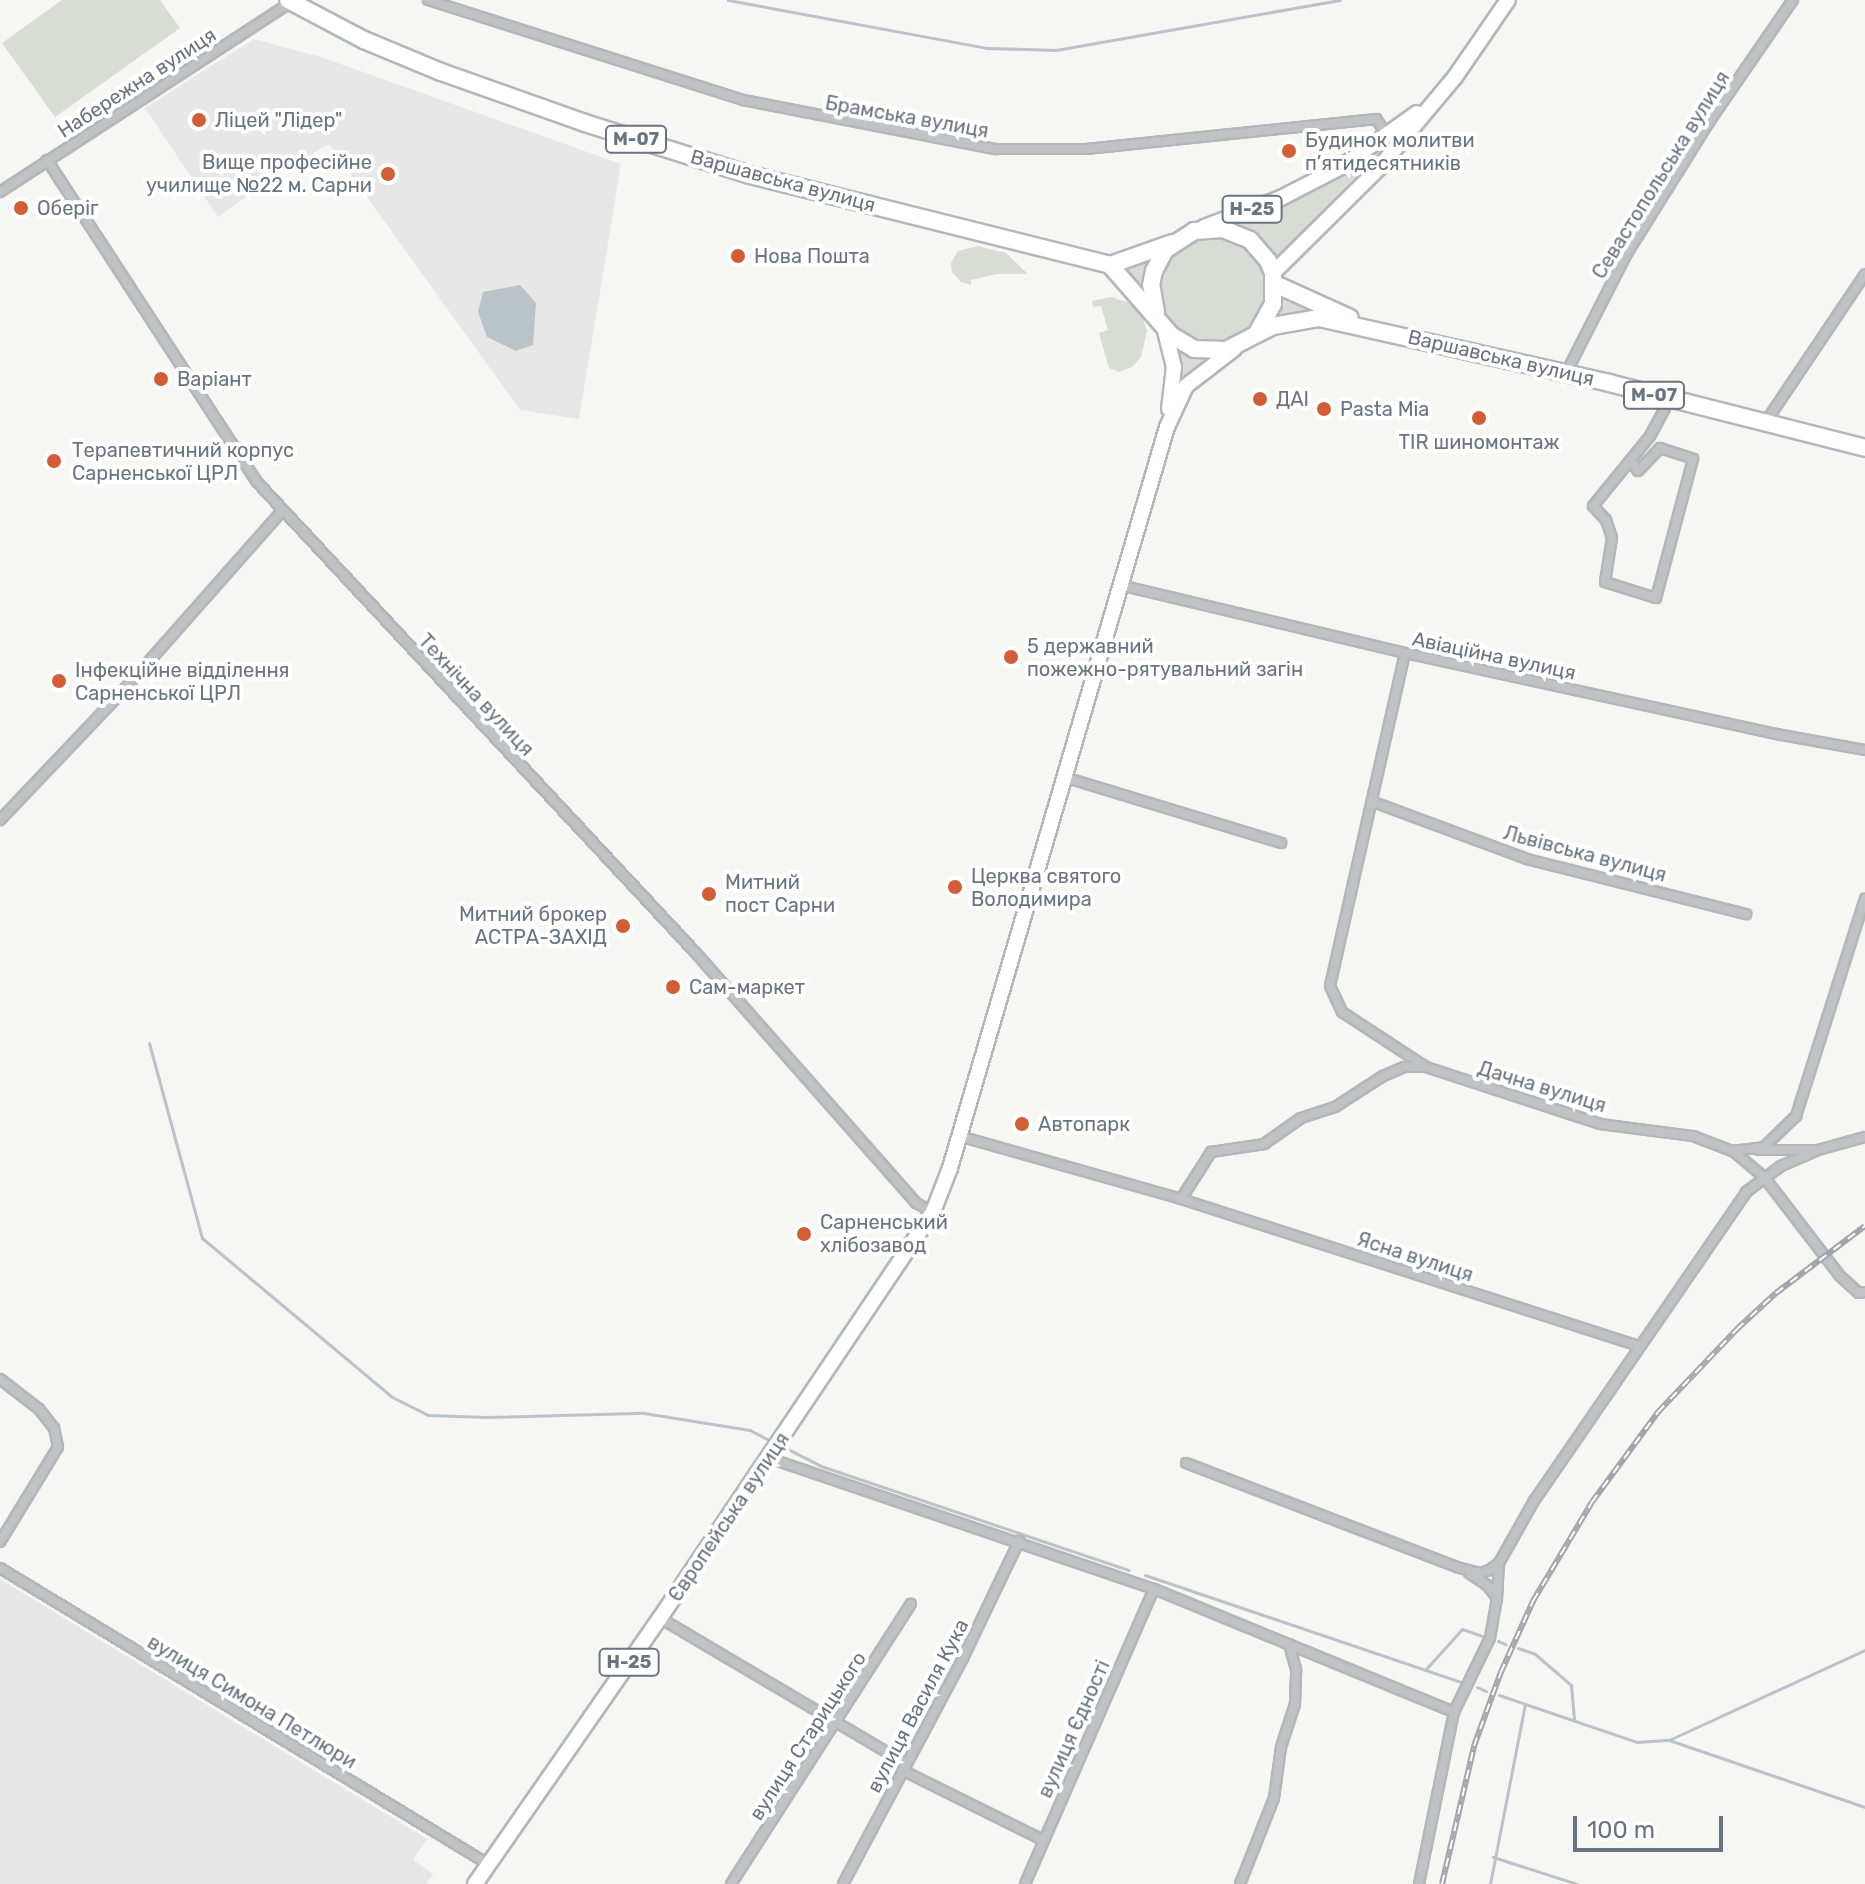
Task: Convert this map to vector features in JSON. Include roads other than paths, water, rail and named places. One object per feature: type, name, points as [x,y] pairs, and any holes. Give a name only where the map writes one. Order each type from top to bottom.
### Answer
[{"type":"highway","name":"Варшавська вулиця","points":[[291,1],[364,40],[441,72],[585,123],[750,175],[1110,265]]},
{"type":"highway","name":"Н-25","points":[[1194,231],[1223,229],[1250,240],[1268,261],[1274,279],[1269,315],[1256,334]]},
{"type":"highway","points":[[1194,231],[1173,243],[1110,265],[1160,322],[1194,349],[1219,351],[1238,347]]},
{"type":"highway","name":"Н-25","points":[[1160,322],[1151,296],[1154,271],[1173,243]]},
{"type":"highway","name":"М-07","points":[[1274,279],[1370,328]]},
{"type":"highway","name":"М-07","points":[[1238,347],[1256,334],[1286,321],[1310,318],[1370,328]]},
{"type":"highway","name":"Варшавська вулиця","points":[[1370,328],[1566,373],[1865,448]]},
{"type":"main road","name":"Н-25","points":[[1274,279],[1378,169],[1455,77],[1508,0]]},
{"type":"main road","name":"Н-25","points":[[1194,231],[1310,184],[1387,135],[1455,77]]},
{"type":"main road","name":"Європейська вулиця","points":[[1160,322],[1174,367],[1167,427]]},
{"type":"main road","name":"Європейська вулиця","points":[[475,1884],[660,1618],[933,1212],[959,1136],[1167,427],[1186,386],[1209,365],[1238,347]]},
{"type":"street","name":"Брамська вулиця","points":[[428,0],[743,100],[996,149],[1086,149],[1376,119],[1387,135]]},
{"type":"street","name":"Севастопольська вулиця","points":[[1566,373],[1626,255],[1709,122],[1793,0]]},
{"type":"street","name":"Набережна вулиця","points":[[0,192],[291,1]]},
{"type":"street","name":"Технічна вулиця","points":[[47,160],[234,450],[281,512],[695,952],[916,1203],[933,1212]]},
{"type":"street","points":[[1765,424],[1865,274]]},
{"type":"street","points":[[1631,461],[1638,471],[1660,448],[1693,459],[1656,598],[1605,582],[1612,538],[1606,520],[1593,506],[1631,461],[1670,399]]},
{"type":"street","points":[[0,820],[121,693],[281,512]]},
{"type":"street","name":"Авіаційна вулиця","points":[[1119,585],[1405,653],[1865,750]]},
{"type":"street","points":[[1405,653],[1330,986],[1332,997],[1342,1012],[1426,1067]]},
{"type":"street","points":[[1063,777],[1281,843]]},
{"type":"street","name":"Львівська вулиця","points":[[1373,802],[1527,859],[1746,914]]},
{"type":"street","points":[[1753,1150],[1774,1140],[1796,1116],[1865,899]]},
{"type":"street","name":"Дачна вулиця","points":[[1181,1199],[1211,1152],[1264,1144],[1301,1118],[1335,1107],[1383,1076],[1404,1067],[1426,1067],[1600,1124],[1693,1136],[1732,1151],[1818,1150]]},
{"type":"street","points":[[959,1136],[1181,1199]]},
{"type":"street","points":[[1419,1884],[1454,1712],[1490,1638],[1499,1563],[1534,1501],[1746,1192],[1764,1177],[1818,1150],[1865,1137]]},
{"type":"street","points":[[1732,1151],[1764,1177],[1840,1276],[1859,1293],[1865,1292]]},
{"type":"street","name":"Ясна вулиця","points":[[1181,1199],[1639,1346]]},
{"type":"street","points":[[0,1379],[39,1409],[54,1428],[58,1447],[0,1542]]},
{"type":"street","points":[[774,1450],[1154,1589],[1454,1712]]},
{"type":"street","points":[[1186,1463],[1460,1568],[1484,1572],[1499,1563]]},
{"type":"street","name":"вулиця Василя Кука","points":[[843,1884],[963,1658],[1019,1541]]},
{"type":"street","name":"вулиця Симона Петлюри","points":[[0,1568],[488,1864]]},
{"type":"street","points":[[1460,1568],[1488,1586],[1497,1599]]},
{"type":"street","name":"вулиця Єдності","points":[[1025,1884],[1154,1589]]},
{"type":"street","name":"вулиця Старицького","points":[[731,1884],[911,1604]]},
{"type":"street","points":[[660,1618],[837,1721],[903,1766],[1043,1840]]},
{"type":"street","points":[[1240,1884],[1274,1798],[1281,1747],[1295,1704],[1296,1669],[1289,1644]]},
{"type":"waterway","points":[[728,0],[988,48],[1056,50],[1340,0]]},
{"type":"waterway","points":[[149,1043],[202,1238],[392,1397],[428,1415],[486,1417],[644,1413],[750,1430],[773,1442]]},
{"type":"waterway","points":[[780,1445],[821,1466],[1129,1570]]},
{"type":"waterway","points":[[1145,1575],[1461,1682]]},
{"type":"waterway","points":[[1425,1670],[1462,1629],[1482,1636]]},
{"type":"waterway","points":[[1498,1641],[1505,1644]]},
{"type":"waterway","points":[[1518,1648],[1535,1654],[1571,1685],[1574,1720]]},
{"type":"waterway","points":[[1499,1695],[1637,1742],[1669,1740],[1865,1650]]},
{"type":"waterway","points":[[1477,1687],[1486,1691]]},
{"type":"waterway","points":[[1490,1884],[1525,1704]]},
{"type":"waterway","points":[[1669,1740],[1865,1807]]},
{"type":"waterway","points":[[1493,1857],[1577,1884]]},
{"type":"railway","points":[[1442,1884],[1474,1746],[1501,1672],[1533,1601],[1592,1502],[1658,1412],[1737,1329],[1776,1293],[1865,1226]]},
{"type":"place","name":"Ліцей \"Лідер\"","points":[[199,120]]},
{"type":"place","name":"Будинок молитви п’ятидесятників","points":[[1289,151]]},
{"type":"place","name":"Вище професійне училище №22 м. Сарни","points":[[388,174]]},
{"type":"place","name":"Оберіг","points":[[21,208]]},
{"type":"place","name":"Нова Пошта","points":[[738,256]]},
{"type":"place","name":"Варіант","points":[[161,379]]},
{"type":"place","name":"ДАІ","points":[[1260,399]]},
{"type":"place","name":"Pasta Mia","points":[[1324,409]]},
{"type":"place","name":"TIR шиномонтаж","points":[[1479,418]]},
{"type":"place","name":"Терапевтичний корпус Сарненської ЦРЛ","points":[[54,461]]},
{"type":"place","name":"5 державний пожежно-рятувальний загін","points":[[1011,657]]},
{"type":"place","name":"Інфекційне відділення Сарненської ЦРЛ","points":[[59,681]]},
{"type":"place","name":"Церква святого Володимира","points":[[955,887]]},
{"type":"place","name":"Митний пост Сарни","points":[[709,894]]},
{"type":"place","name":"Митний брокер АСТРА-ЗАХІД","points":[[623,926]]},
{"type":"place","name":"Сам-маркет","points":[[673,987]]},
{"type":"place","name":"Автопарк","points":[[1022,1124]]},
{"type":"place","name":"Сарненський хлібозавод","points":[[804,1234]]}]
